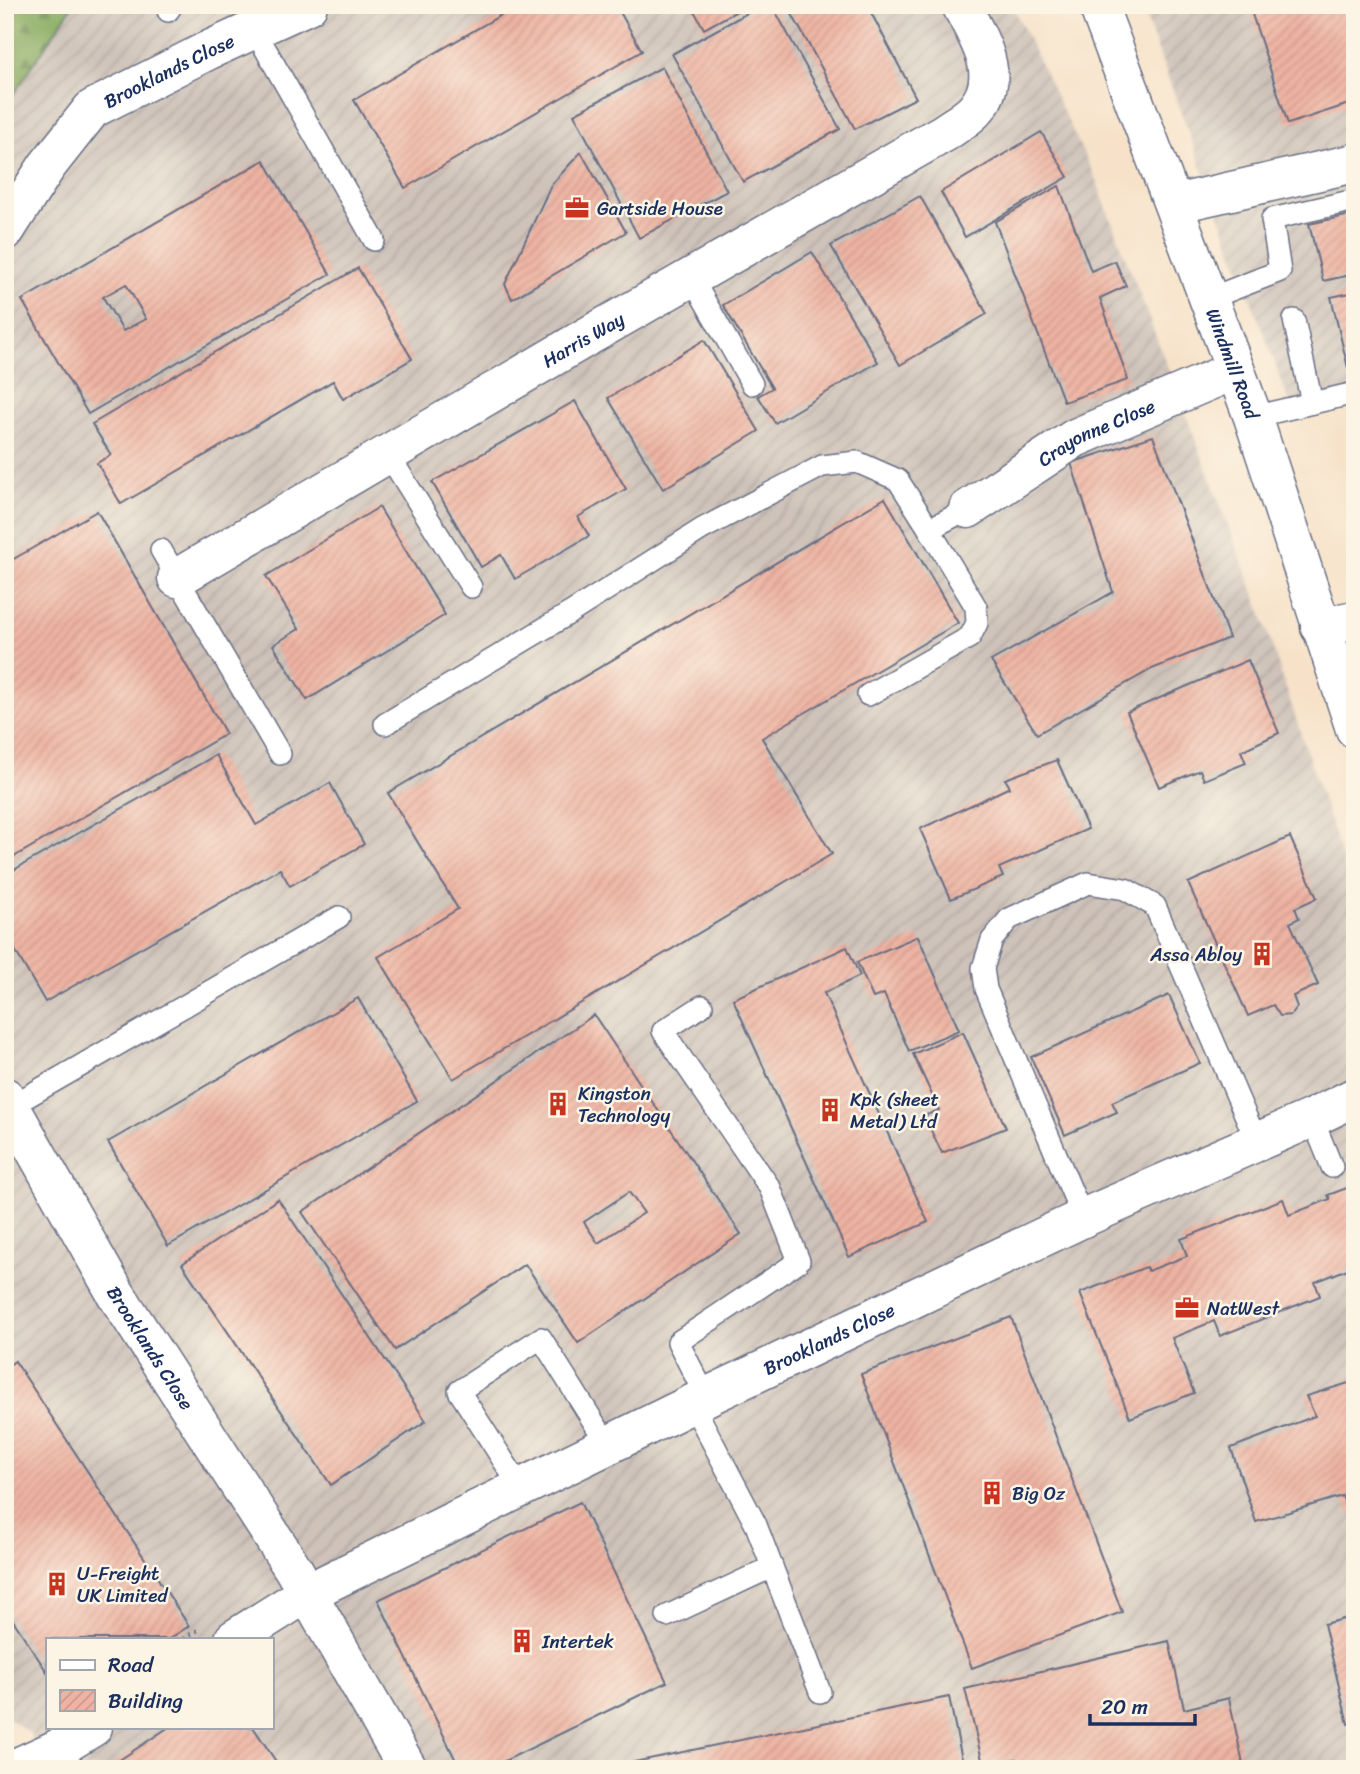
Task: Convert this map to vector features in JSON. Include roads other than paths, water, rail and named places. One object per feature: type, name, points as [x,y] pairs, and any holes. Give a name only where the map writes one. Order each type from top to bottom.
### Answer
[{"type":"street","name":"Brooklands Close","points":[[5,232],[47,166],[92,109],[308,5]]},
{"type":"street","name":"Harris Way","points":[[169,564],[388,454],[944,133],[975,111],[985,94],[990,74],[985,53],[961,5]]},
{"type":"street","name":"Windmill Road","points":[[1098,5],[1235,370],[1337,624],[1355,729]]},
{"type":"street","points":[[1174,204],[1355,163]]},
{"type":"street","name":"Crayonne Close","points":[[968,509],[1075,438],[1235,370]]},
{"type":"street","name":"Brooklands Close","points":[[236,1638],[307,1593],[699,1400],[1083,1218],[1355,1097]]},
{"type":"street","name":"Brooklands Close","points":[[8,1101],[116,1294],[294,1570],[408,1769]]},
{"type":"street","points":[[13,1769],[48,1759],[92,1728]]},
{"type":"lane","points":[[254,29],[374,240]]},
{"type":"lane","points":[[1208,299],[1280,271],[1272,219],[1355,200]]},
{"type":"lane","points":[[691,277],[752,384]]},
{"type":"lane","points":[[1294,320],[1312,403]]},
{"type":"lane","points":[[1253,416],[1355,393]]},
{"type":"lane","points":[[388,454],[471,587]]},
{"type":"lane","points":[[385,724],[702,529],[822,466],[857,462],[898,480],[975,607],[977,623],[970,637],[867,695]]},
{"type":"lane","points":[[929,529],[968,509]]},
{"type":"lane","points":[[169,564],[280,754]]},
{"type":"lane","points":[[1083,1218],[986,989],[983,968],[992,940],[1009,919],[1088,883],[1125,889],[1155,906],[1257,1142]]},
{"type":"lane","points":[[8,1101],[339,917]]},
{"type":"lane","points":[[702,1006],[663,1031],[770,1188],[799,1261],[678,1342],[699,1400],[756,1525],[820,1692]]},
{"type":"lane","points":[[1312,1118],[1332,1167]]},
{"type":"lane","points":[[521,1488],[459,1391],[541,1338],[608,1445]]},
{"type":"lane","points":[[667,1616],[772,1567]]},
{"type":"place","name":"Gartside House","points":[[577,208]]},
{"type":"place","name":"Assa Abloy","points":[[1262,954]]},
{"type":"place","name":"Kingston Technology","points":[[558,1104]]},
{"type":"place","name":"Kpk (sheet Metal) Ltd","points":[[830,1110]]},
{"type":"place","name":"NatWest","points":[[1187,1308]]},
{"type":"place","name":"Big Oz","points":[[992,1493]]},
{"type":"place","name":"U-Freight UK Limited","points":[[57,1584]]},
{"type":"place","name":"Intertek","points":[[522,1641]]}]
